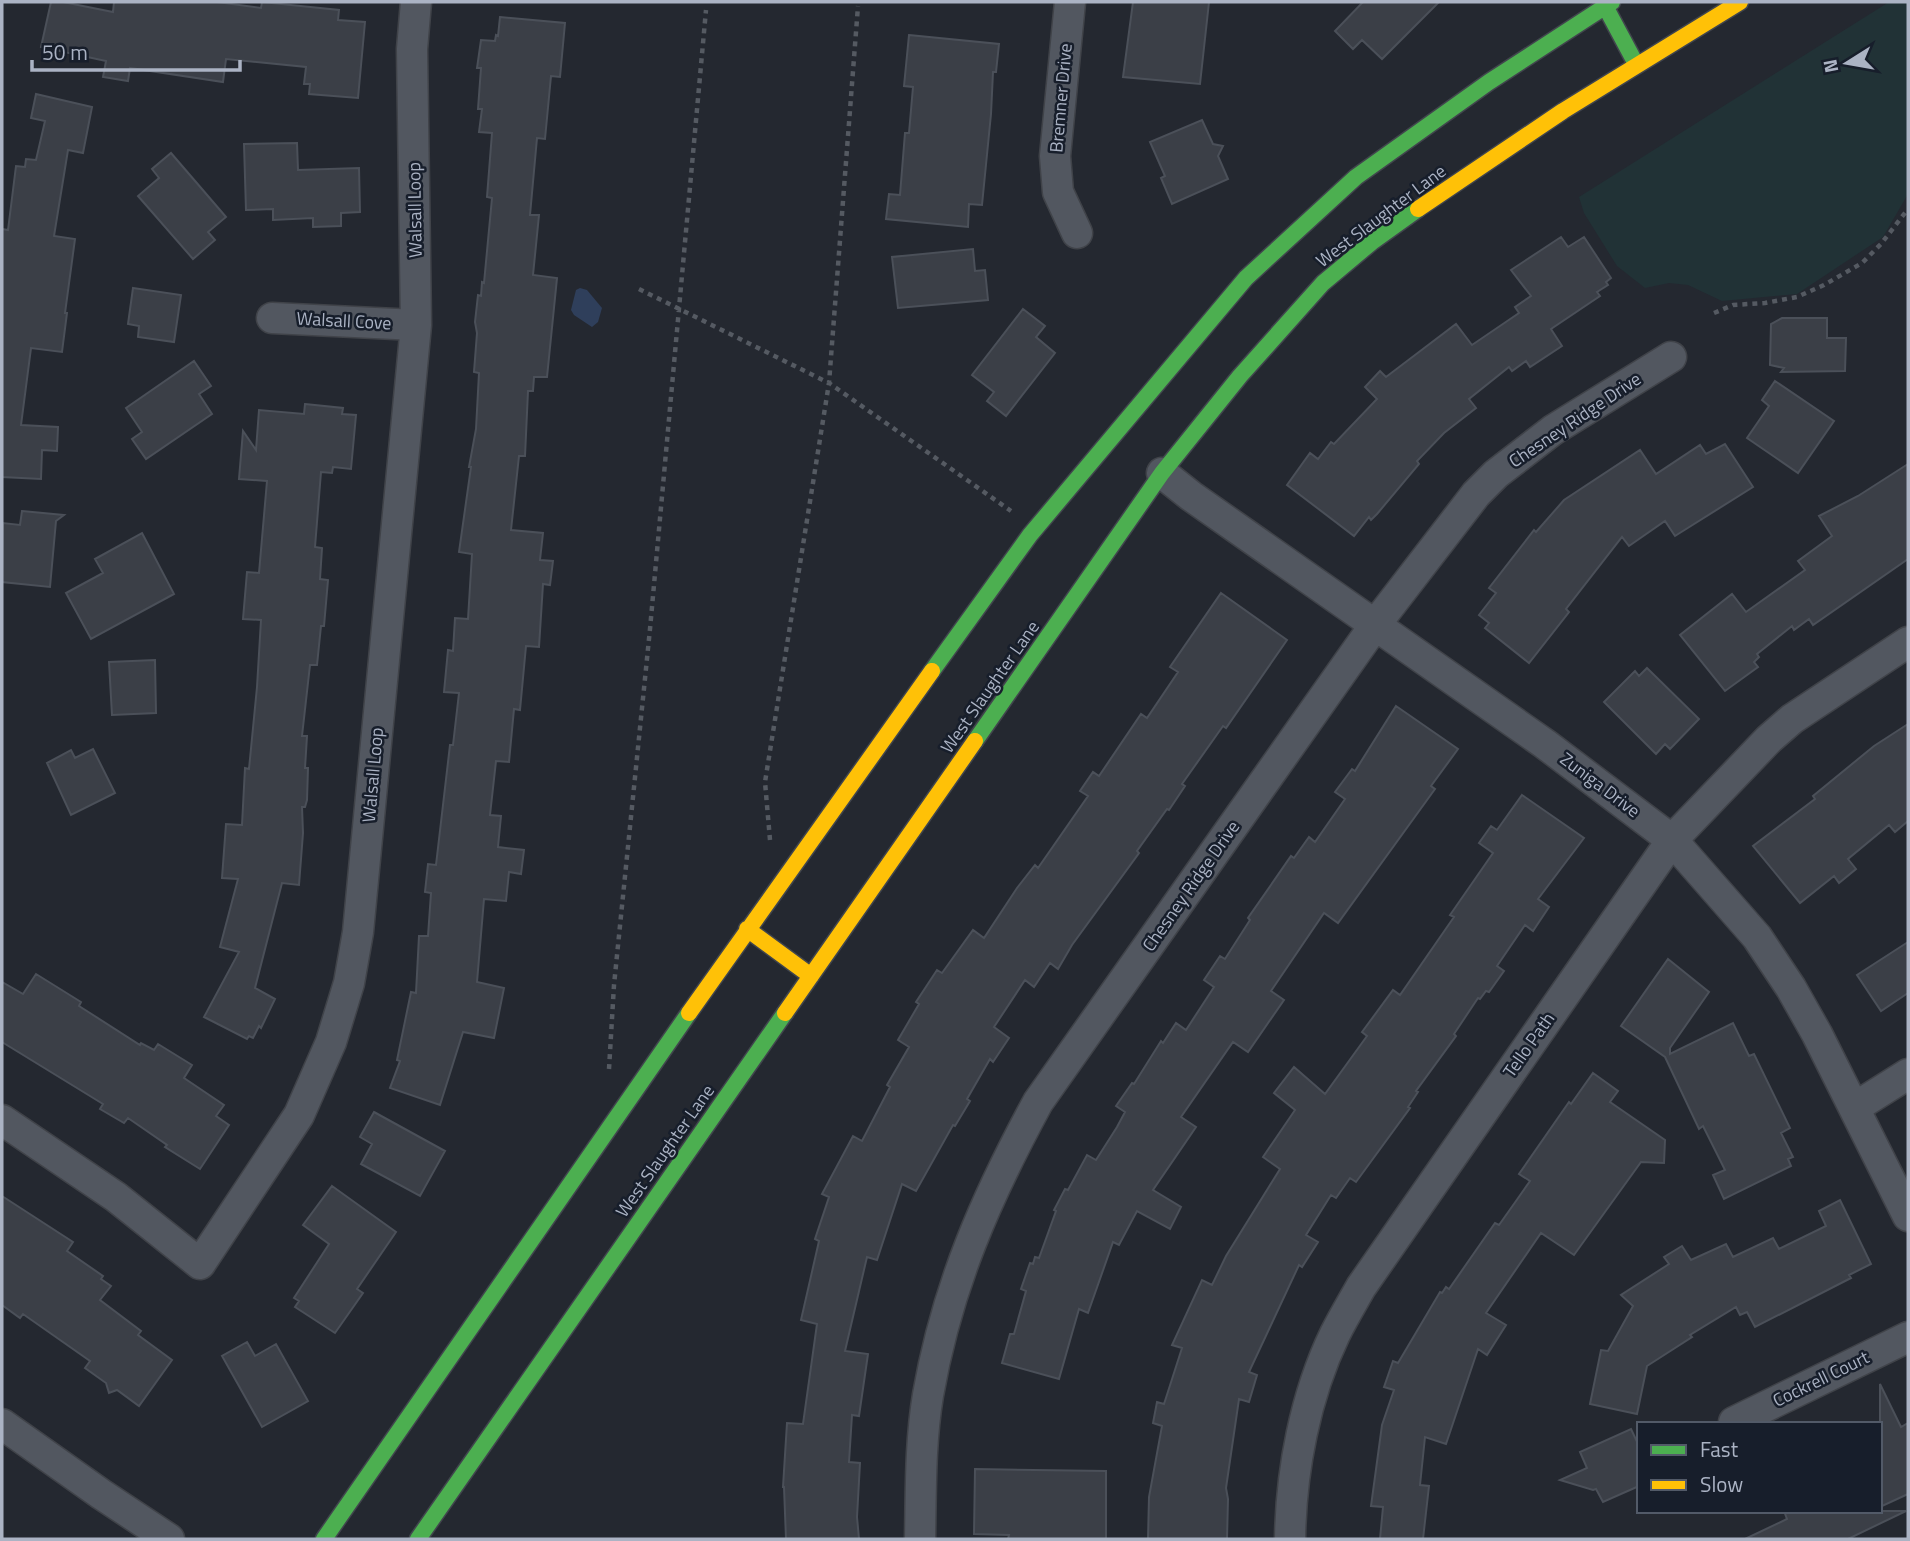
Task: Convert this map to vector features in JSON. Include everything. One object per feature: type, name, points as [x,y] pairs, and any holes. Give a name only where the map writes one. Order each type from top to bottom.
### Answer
[{"type":"main road","name":"West Slaughter Lane","points":[[418,1539],[1162,473],[1271,338],[1325,282],[1415,211],[1518,139],[1740,2]]},
{"type":"main road","points":[[324,1539],[747,929],[1030,535],[1246,278],[1356,177],[1489,82],[1608,4],[1636,64]]},
{"type":"main road","points":[[747,929],[811,976]]},
{"type":"street","name":"Walsall Loop","points":[[2,1120],[116,1197],[200,1264],[299,1115],[331,1042],[349,983],[358,932],[416,325],[412,50],[416,2]]},
{"type":"street","name":"Bremner Drive","points":[[1070,2],[1055,156],[1058,192],[1077,233]]},
{"type":"street","name":"Walsall Cove","points":[[272,318],[416,325]]},
{"type":"street","name":"Chesney Ridge Drive","points":[[920,1539],[921,1462],[928,1398],[957,1278],[983,1208],[1038,1102],[1375,625],[1468,505],[1496,474],[1553,430],[1671,357]]},
{"type":"street","name":"Zuniga Drive","points":[[1162,473],[1588,775],[1672,840],[1757,937],[1804,1011],[1908,1216]]},
{"type":"street","name":"Tello Path","points":[[1290,1539],[1295,1476],[1317,1379],[1341,1323],[1361,1287],[1672,840],[1769,739],[1793,719],[1908,642]]},
{"type":"street","points":[[1854,1108],[1908,1074]]},
{"type":"street","name":"Cockrell Court","points":[[1734,1422],[1908,1337]]},
{"type":"street","points":[[2,1424],[169,1539]]},
{"type":"path","points":[[770,847],[765,782],[829,383],[858,6]]},
{"type":"path","points":[[608,1081],[614,985],[650,629],[706,10]]},
{"type":"path","points":[[1714,313],[1732,304],[1765,303],[1797,297],[1824,285],[1862,263],[1881,244],[1908,209]]},
{"type":"path","points":[[639,289],[829,383],[1021,517]]},
{"type":"shaded area","points":[[1889,2],[1908,2],[1908,194],[1883,237],[1797,294],[1722,301],[1688,285],[1669,283],[1645,288],[1617,266],[1584,213],[1579,197]]},
{"type":"water","points":[[576,290],[587,290],[602,308],[598,322],[592,327],[571,310]]},
{"type":"building","points":[[51,2],[113,12],[114,2],[217,2],[261,8],[262,2],[339,10],[338,20],[365,22],[358,98],[309,94],[310,84],[304,84],[306,67],[226,59],[223,82],[130,68],[128,81],[103,77],[106,61],[41,47]]},
{"type":"building","points":[[1133,2],[1209,2],[1200,84],[1123,77]]},
{"type":"building","points":[[1363,2],[1439,2],[1382,59],[1362,40],[1353,49],[1335,31]]},
{"type":"building","points":[[500,17],[565,23],[560,77],[551,76],[545,139],[537,138],[530,215],[539,215],[533,275],[557,278],[547,377],[534,377],[533,391],[528,391],[525,456],[519,456],[511,530],[543,533],[540,560],[553,561],[550,585],[543,584],[539,647],[526,646],[520,710],[514,709],[509,762],[496,761],[490,815],[501,816],[498,847],[524,850],[521,874],[509,872],[506,901],[484,899],[477,982],[504,988],[494,1038],[463,1032],[440,1105],[390,1088],[400,1061],[397,1060],[411,992],[416,993],[419,936],[428,936],[431,893],[425,892],[428,864],[436,865],[459,693],[444,692],[448,650],[453,651],[455,618],[468,619],[472,554],[459,552],[476,429],[479,373],[474,372],[477,333],[475,322],[478,295],[481,296],[482,282],[484,283],[492,198],[487,197],[492,133],[479,132],[482,109],[478,109],[481,68],[477,68],[481,40],[495,41]]},
{"type":"building","points":[[909,35],[999,44],[996,72],[993,72],[982,205],[969,204],[968,227],[886,219],[889,194],[900,195],[905,133],[909,133],[913,87],[904,86]]},
{"type":"building","points":[[36,94],[92,107],[83,153],[68,150],[54,236],[75,239],[62,352],[31,348],[21,425],[58,427],[57,451],[42,450],[41,479],[2,477],[2,229],[8,230],[16,166],[25,167],[26,159],[36,160],[45,121],[31,118]]},
{"type":"building","points":[[1202,120],[1213,144],[1223,146],[1218,156],[1228,179],[1172,204],[1161,178],[1165,176],[1150,142]]},
{"type":"building","points":[[297,143],[298,170],[359,168],[360,212],[341,213],[341,226],[313,227],[313,218],[273,220],[273,209],[246,210],[244,144]]},
{"type":"building","points":[[171,153],[226,217],[208,232],[215,240],[193,259],[138,196],[159,178],[152,169]]},
{"type":"building","points":[[1561,237],[1568,247],[1584,237],[1611,278],[1606,282],[1608,285],[1597,292],[1600,296],[1551,329],[1562,346],[1530,367],[1526,361],[1512,371],[1509,367],[1469,399],[1476,408],[1444,433],[1417,461],[1419,464],[1377,514],[1371,520],[1369,517],[1354,536],[1287,485],[1310,453],[1318,459],[1331,442],[1334,444],[1377,399],[1365,387],[1380,371],[1386,377],[1456,324],[1472,345],[1519,313],[1515,307],[1531,296],[1511,270]]},
{"type":"building","points":[[973,249],[975,271],[985,270],[988,300],[898,308],[892,257]]},
{"type":"building","points":[[133,288],[181,295],[174,342],[138,337],[139,326],[128,324]]},
{"type":"building","points":[[1023,309],[1045,326],[1036,337],[1055,353],[1006,416],[987,401],[994,392],[972,375]]},
{"type":"building","points":[[1782,318],[1827,318],[1827,338],[1846,338],[1845,371],[1781,372],[1784,368],[1770,365],[1771,324]]},
{"type":"building","points":[[194,361],[211,386],[199,394],[212,414],[146,459],[132,439],[142,432],[126,408]]},
{"type":"building","points":[[1775,381],[1834,421],[1798,473],[1747,438],[1769,406],[1762,400]]},
{"type":"building","points":[[305,404],[343,408],[342,414],[356,415],[351,469],[333,467],[332,473],[321,472],[315,547],[322,548],[320,579],[328,580],[317,665],[310,665],[302,736],[307,736],[305,768],[308,768],[307,800],[305,807],[302,807],[299,885],[282,883],[255,988],[275,999],[261,1028],[259,1026],[253,1038],[249,1036],[247,1039],[204,1017],[239,952],[220,947],[238,879],[222,878],[226,824],[242,825],[245,768],[249,769],[257,687],[261,620],[243,619],[247,572],[259,573],[267,481],[239,479],[243,431],[256,450],[259,410],[304,414]]},
{"type":"building","points":[[1725,444],[1753,487],[1675,536],[1665,521],[1629,546],[1622,537],[1566,609],[1569,612],[1529,663],[1485,628],[1489,623],[1479,615],[1496,593],[1489,588],[1534,530],[1536,532],[1564,500],[1640,450],[1656,474],[1700,445],[1706,454]]},
{"type":"building","points":[[1908,464],[1908,559],[1813,625],[1809,619],[1794,630],[1792,626],[1757,654],[1759,657],[1754,662],[1758,667],[1725,691],[1680,635],[1732,594],[1746,612],[1805,570],[1798,561],[1832,536],[1819,516],[1858,496]]},
{"type":"building","points":[[22,511],[64,515],[56,521],[50,587],[2,582],[3,523],[20,525]]},
{"type":"building","points":[[142,533],[174,594],[91,639],[66,593],[103,573],[95,559]]},
{"type":"building","points":[[1221,593],[1287,640],[1226,728],[1223,726],[1182,784],[1185,786],[1169,810],[1167,809],[1137,851],[1139,853],[1072,945],[1058,969],[1050,963],[1034,987],[1025,980],[994,1027],[1009,1038],[993,1062],[990,1059],[967,1099],[970,1101],[955,1126],[953,1125],[916,1191],[902,1184],[877,1260],[867,1257],[845,1351],[868,1354],[859,1416],[852,1415],[849,1462],[860,1463],[857,1517],[859,1539],[786,1539],[783,1487],[787,1423],[803,1424],[817,1324],[801,1320],[819,1241],[815,1239],[829,1197],[822,1194],[853,1136],[862,1141],[890,1087],[887,1085],[909,1047],[898,1040],[919,1004],[916,1002],[937,970],[942,973],[973,930],[984,938],[1017,888],[1035,865],[1038,868],[1088,796],[1080,791],[1093,772],[1099,776],[1141,714],[1147,718],[1178,672],[1170,667]]},
{"type":"building","points":[[155,660],[156,713],[112,715],[109,662]]},
{"type":"building","points":[[1647,668],[1699,719],[1670,749],[1665,744],[1656,754],[1604,702],[1635,671],[1639,676]]},
{"type":"building","points":[[1396,706],[1458,749],[1431,786],[1435,789],[1338,923],[1324,913],[1271,991],[1284,1000],[1248,1052],[1233,1042],[1181,1117],[1196,1127],[1153,1190],[1181,1207],[1170,1229],[1137,1211],[1119,1245],[1113,1242],[1088,1313],[1079,1309],[1059,1379],[1002,1363],[1010,1334],[1014,1334],[1026,1291],[1021,1289],[1030,1263],[1033,1264],[1035,1257],[1039,1258],[1056,1211],[1054,1210],[1065,1189],[1068,1190],[1087,1155],[1096,1160],[1125,1112],[1116,1106],[1132,1083],[1134,1084],[1161,1041],[1163,1043],[1176,1023],[1186,1030],[1214,987],[1204,980],[1220,956],[1225,959],[1250,920],[1248,918],[1291,856],[1294,858],[1309,837],[1315,842],[1345,799],[1335,792],[1352,769],[1355,771]]},
{"type":"building","points":[[1908,724],[1908,821],[1895,832],[1889,825],[1848,859],[1856,869],[1839,883],[1834,876],[1800,903],[1753,846],[1815,799],[1813,796],[1874,746]]},
{"type":"building","points":[[93,749],[115,793],[71,815],[47,763],[71,750],[75,758]]},
{"type":"building","points":[[1522,795],[1584,838],[1538,899],[1549,907],[1533,931],[1525,925],[1497,966],[1504,971],[1489,992],[1486,991],[1478,998],[1454,1034],[1456,1036],[1416,1091],[1418,1092],[1408,1107],[1410,1108],[1356,1182],[1350,1178],[1336,1198],[1331,1195],[1306,1235],[1318,1242],[1302,1267],[1299,1265],[1249,1372],[1257,1375],[1249,1402],[1239,1399],[1226,1488],[1227,1539],[1148,1539],[1149,1497],[1162,1426],[1153,1423],[1157,1402],[1164,1404],[1182,1348],[1172,1345],[1202,1280],[1212,1285],[1226,1256],[1280,1169],[1263,1157],[1295,1110],[1274,1093],[1294,1067],[1325,1094],[1367,1036],[1362,1032],[1393,990],[1400,995],[1454,917],[1450,915],[1493,853],[1479,843],[1491,826],[1497,830]]},
{"type":"building","points":[[1908,942],[1908,993],[1881,1011],[1857,975]]},
{"type":"building","points":[[1668,959],[1709,992],[1670,1048],[1670,1054],[1733,1023],[1749,1056],[1754,1054],[1790,1128],[1781,1133],[1793,1157],[1788,1159],[1791,1166],[1724,1199],[1713,1175],[1725,1170],[1703,1126],[1699,1129],[1665,1057],[1621,1026]]},
{"type":"building","points":[[36,974],[81,1002],[79,1006],[140,1045],[141,1043],[154,1050],[158,1044],[192,1065],[184,1078],[224,1105],[216,1116],[229,1125],[200,1169],[165,1147],[167,1145],[128,1118],[124,1123],[100,1109],[103,1104],[2,1042],[2,982],[23,994]]},
{"type":"building","points":[[1593,1073],[1618,1091],[1610,1102],[1665,1140],[1664,1163],[1641,1162],[1574,1255],[1541,1233],[1486,1313],[1506,1325],[1487,1355],[1478,1349],[1446,1444],[1425,1437],[1420,1485],[1429,1486],[1423,1539],[1380,1539],[1383,1507],[1371,1506],[1382,1425],[1394,1390],[1384,1387],[1393,1361],[1398,1363],[1440,1292],[1446,1287],[1449,1289],[1495,1223],[1499,1225],[1530,1181],[1519,1174],[1569,1102],[1571,1104]]},
{"type":"building","points":[[374,1112],[445,1151],[420,1196],[361,1164],[372,1144],[360,1137]]},
{"type":"building","points":[[332,1186],[396,1232],[357,1289],[363,1293],[335,1333],[295,1307],[299,1301],[294,1298],[329,1244],[303,1225]]},
{"type":"building","points":[[2,1196],[73,1242],[67,1251],[103,1276],[101,1279],[111,1286],[100,1300],[141,1331],[138,1335],[172,1360],[139,1406],[117,1390],[109,1393],[106,1383],[85,1368],[90,1361],[23,1314],[20,1318],[2,1305]]},
{"type":"building","points":[[1840,1200],[1871,1264],[1849,1275],[1851,1278],[1755,1327],[1747,1312],[1740,1315],[1736,1307],[1690,1335],[1692,1337],[1647,1366],[1637,1414],[1590,1404],[1601,1350],[1608,1351],[1633,1306],[1621,1295],[1669,1264],[1664,1257],[1682,1246],[1691,1260],[1726,1244],[1733,1257],[1773,1238],[1779,1249],[1826,1226],[1819,1211]]},
{"type":"building","points":[[247,1342],[255,1356],[276,1344],[308,1401],[262,1427],[222,1356]]},
{"type":"building","points":[[1880,1384],[1901,1427],[1908,1423],[1908,1494],[1882,1506],[1882,1422]]},
{"type":"building","points":[[1631,1429],[1637,1442],[1637,1487],[1603,1502],[1596,1489],[1560,1480],[1587,1468],[1580,1452]]},
{"type":"building","points":[[975,1469],[1106,1471],[1106,1539],[1008,1539],[1009,1535],[974,1534]]},
{"type":"building","points":[[1906,1511],[1848,1539],[1745,1539],[1787,1519],[1785,1513]]},
{"type":"traffic: fast","points":[[932,671],[1030,535],[1246,278],[1356,177],[1489,82],[1612,2]]},
{"type":"traffic: fast","points":[[1605,6],[1636,64]]},
{"type":"traffic: fast","points":[[975,741],[1162,473],[1240,376],[1323,283],[1372,242],[1418,209]]},
{"type":"traffic: fast","points":[[324,1539],[689,1013]]},
{"type":"traffic: fast","points":[[418,1539],[785,1013]]},
{"type":"traffic: slow","points":[[1418,209],[1563,111],[1740,2]]},
{"type":"traffic: slow","points":[[689,1013],[932,671]]},
{"type":"traffic: slow","points":[[785,1013],[975,741]]},
{"type":"traffic: slow","points":[[747,929],[811,976]]}]
